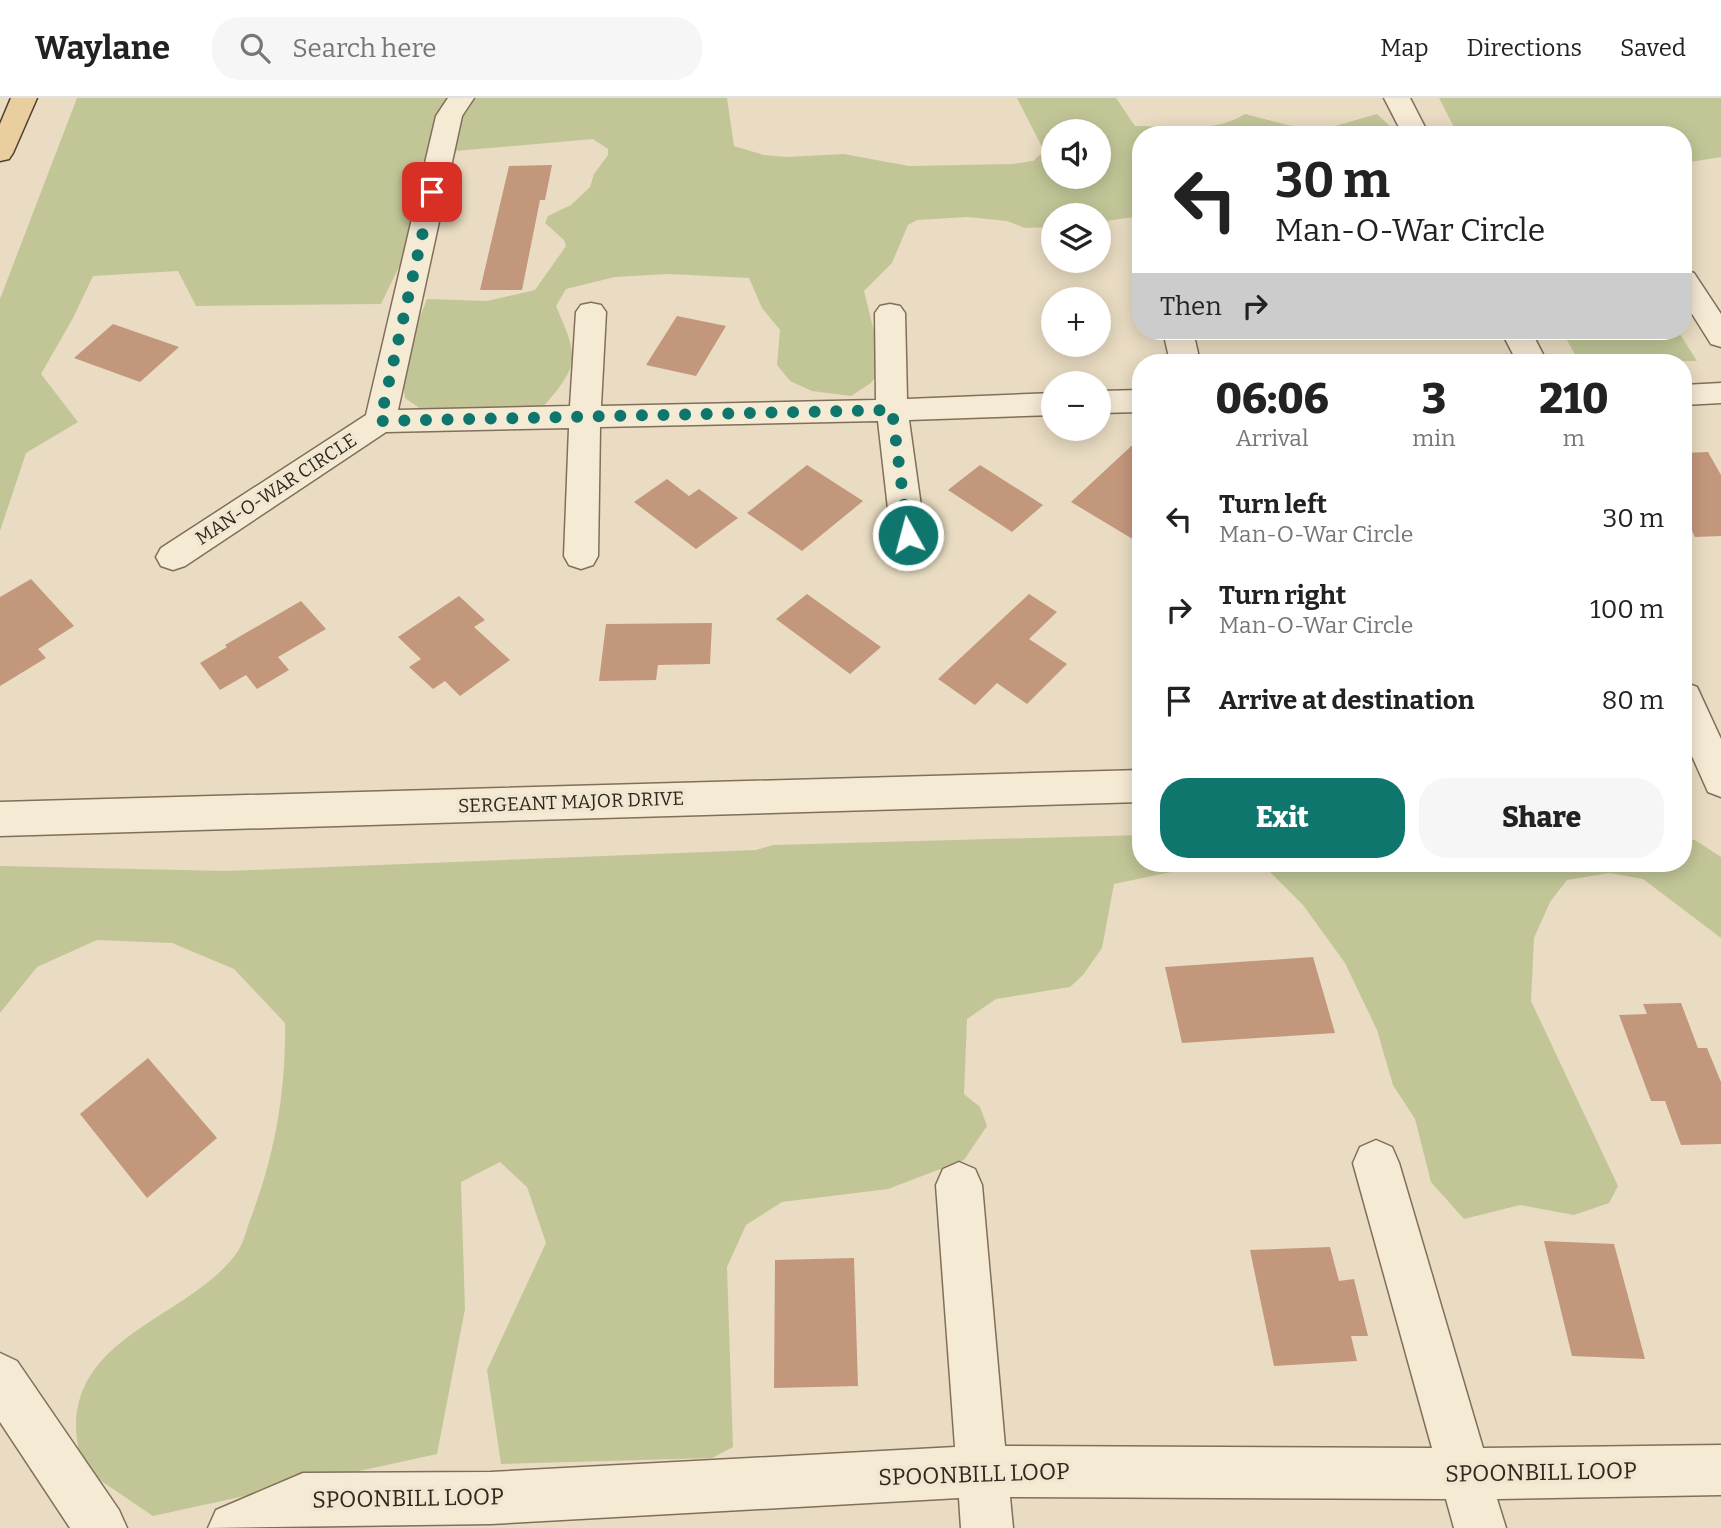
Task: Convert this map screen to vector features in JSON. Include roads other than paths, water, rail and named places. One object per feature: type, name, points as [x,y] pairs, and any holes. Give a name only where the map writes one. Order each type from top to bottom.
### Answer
[{"type":"main road","points":[[0,153],[24,98]]},
{"type":"street","points":[[461,98],[449,116],[380,421],[1041,404]]},
{"type":"street","points":[[1397,98],[1411,126]]},
{"type":"street","points":[[1692,292],[1721,337]]},
{"type":"street","points":[[581,556],[584,415],[592,312]]},
{"type":"street","points":[[890,313],[892,410],[908,535]]},
{"type":"street","points":[[1692,395],[1721,393]]},
{"type":"street","points":[[1111,402],[1132,401]]},
{"type":"street","name":"MAN-O-WAR CIRCLE","points":[[173,557],[380,421]]},
{"type":"street","points":[[1692,719],[1710,772]]},
{"type":"street","name":"SERGEANT MAJOR DRIVE","points":[[0,819],[1132,786]]},
{"type":"street","points":[[1376,1163],[1480,1528]]},
{"type":"street","points":[[959,1185],[987,1528]]},
{"type":"street","points":[[0,1378],[101,1528]]},
{"type":"street","name":"SPOONBILL LOOP","points":[[234,1528],[303,1499],[489,1513],[981,1471],[1466,1474],[1721,1470]]}]
